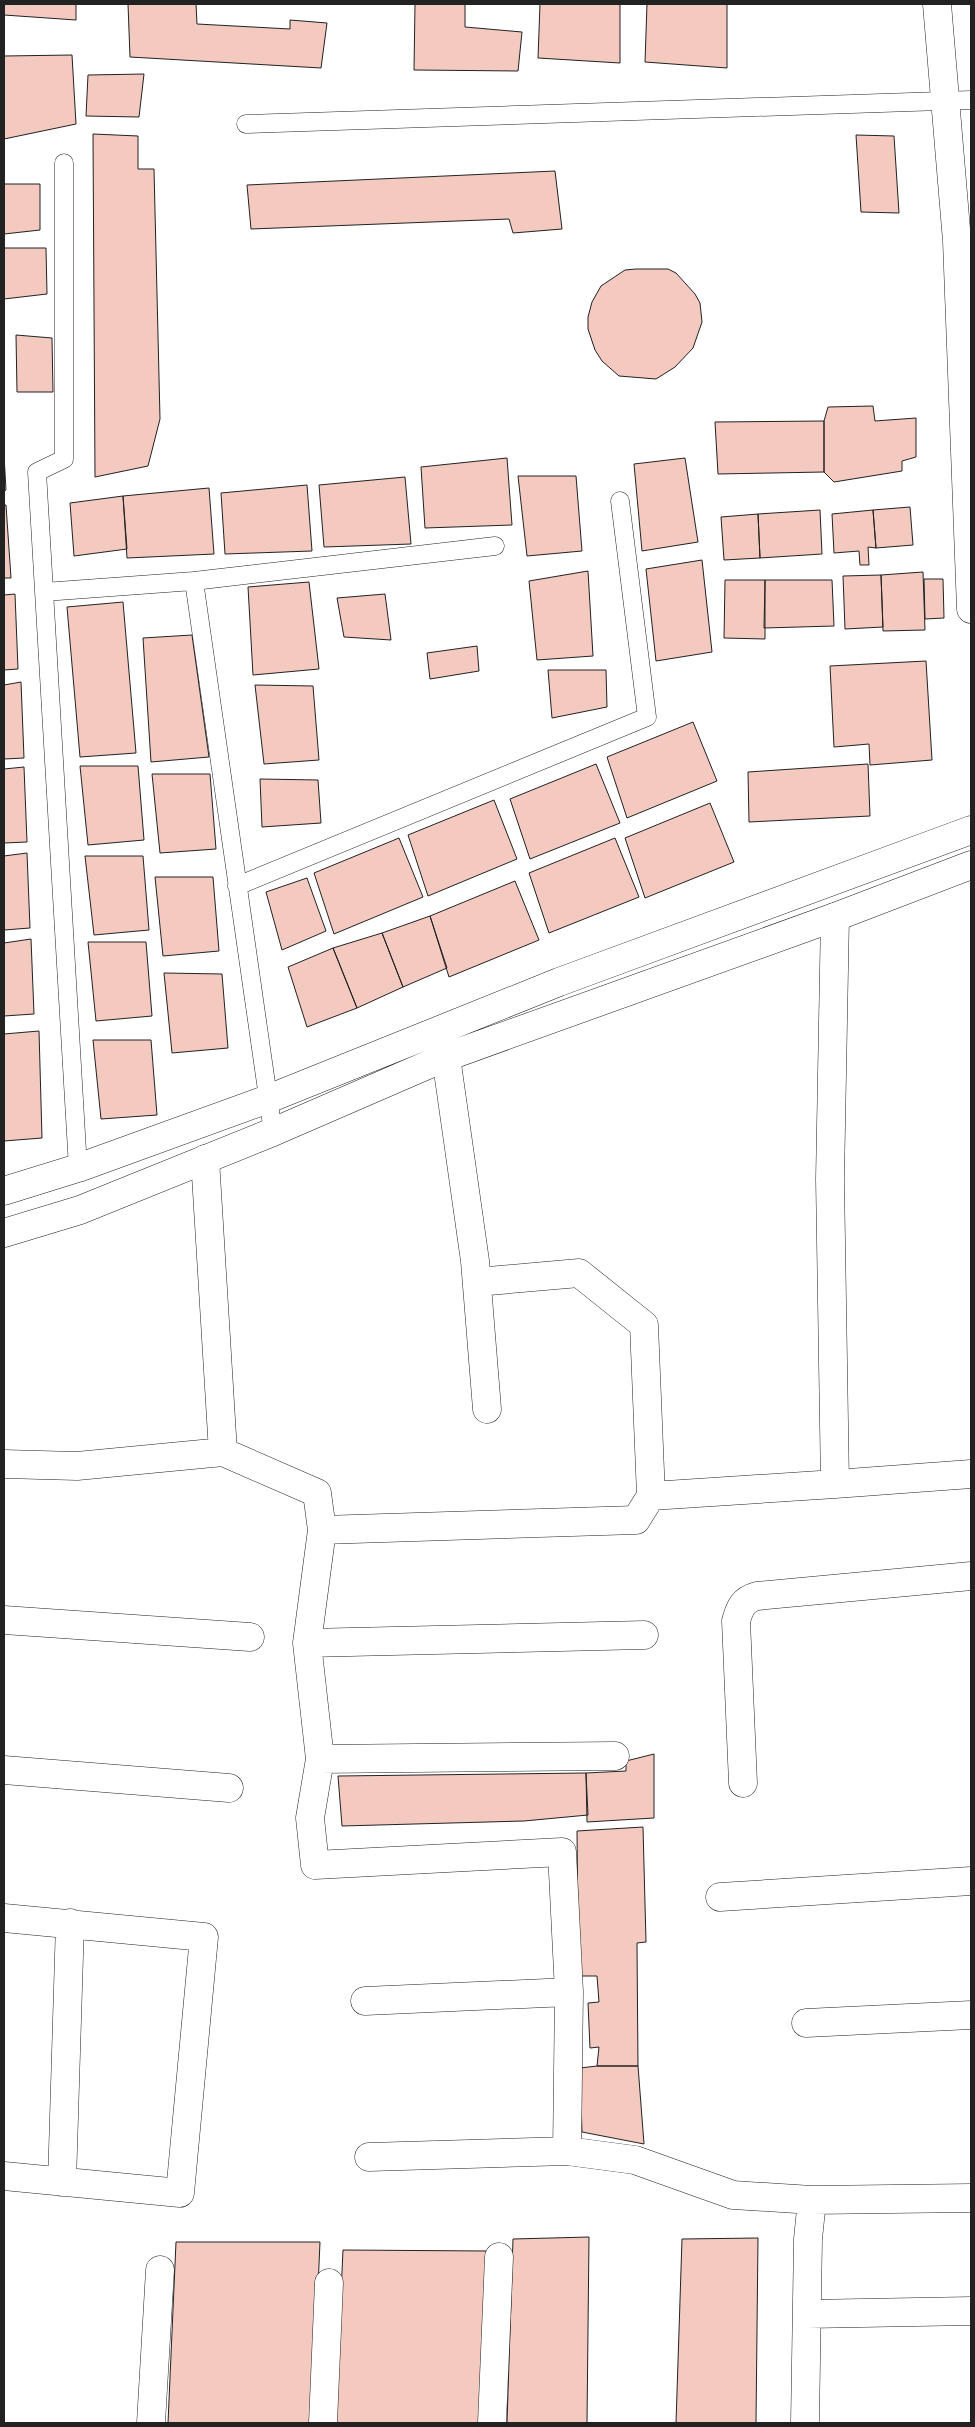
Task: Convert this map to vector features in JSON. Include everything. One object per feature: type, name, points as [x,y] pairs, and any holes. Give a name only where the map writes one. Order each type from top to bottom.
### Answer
[{"type":"street","points":[[938,4],[958,101],[957,241],[971,609]]},
{"type":"street","points":[[4,1191],[78,1168],[268,1099],[559,982],[971,830]]},
{"type":"street","points":[[971,830],[968,844],[971,856]]},
{"type":"street","points":[[4,1233],[80,1210],[274,1132],[446,1057],[835,917],[971,865]]},
{"type":"street","points":[[835,917],[830,1179],[835,1484]]},
{"type":"street","points":[[446,1057],[477,1282],[487,1409]]},
{"type":"street","points":[[205,1159],[223,1452]]},
{"type":"street","points":[[322,1530],[636,1520],[651,1496],[644,1325],[579,1273],[477,1282]]},
{"type":"street","points":[[4,1464],[77,1466],[223,1452],[317,1494],[322,1530],[307,1643],[320,1759],[310,1818],[315,1865],[562,1852],[569,1992],[567,2152]]},
{"type":"street","points":[[651,1496],[971,1474]]},
{"type":"street","points":[[743,1783],[736,1621],[740,1607],[748,1598],[971,1576]]},
{"type":"street","points":[[4,1620],[250,1636]]},
{"type":"street","points":[[307,1643],[644,1635]]},
{"type":"street","points":[[320,1759],[616,1756]]},
{"type":"street","points":[[4,1770],[229,1788]]},
{"type":"street","points":[[720,1897],[971,1881]]},
{"type":"street","points":[[4,1918],[204,1937],[180,2193],[4,2176]]},
{"type":"street","points":[[62,2182],[70,1923]]},
{"type":"street","points":[[365,2001],[569,1992]]},
{"type":"street","points":[[806,2023],[971,2015]]},
{"type":"street","points":[[369,2157],[567,2152],[635,2160],[733,2195],[812,2200],[971,2198]]},
{"type":"street","points":[[805,2423],[808,2239],[812,2200]]},
{"type":"street","points":[[492,2423],[499,2257]]},
{"type":"street","points":[[152,2423],[160,2270]]},
{"type":"street","points":[[323,2423],[329,2283]]},
{"type":"street","points":[[807,2314],[971,2310]]},
{"type":"lane","points":[[246,124],[958,101]]},
{"type":"lane","points":[[64,162],[64,459],[37,472],[78,1168]]},
{"type":"lane","points":[[237,886],[647,716],[620,500]]},
{"type":"lane","points":[[44,592],[194,581],[495,546]]},
{"type":"lane","points":[[194,581],[274,1132]]},
{"type":"building","points":[[4,4],[76,4],[76,20],[4,15]]},
{"type":"building","points":[[128,4],[196,4],[197,24],[290,29],[290,20],[327,23],[321,68],[130,57]]},
{"type":"building","points":[[415,4],[465,4],[465,27],[522,32],[518,71],[414,70]]},
{"type":"building","points":[[540,4],[620,4],[620,63],[538,58]]},
{"type":"building","points":[[647,4],[727,4],[727,68],[645,62]]},
{"type":"building","points":[[72,55],[76,124],[4,139],[4,56]]},
{"type":"building","points":[[144,74],[139,117],[86,116],[88,75]]},
{"type":"building","points":[[93,134],[138,136],[138,169],[154,169],[160,419],[148,466],[95,477]]},
{"type":"building","points":[[856,135],[894,136],[899,213],[861,212]]},
{"type":"building","points":[[555,171],[562,229],[513,233],[509,219],[251,229],[247,185]]},
{"type":"building","points":[[4,184],[40,184],[40,230],[4,234]]},
{"type":"building","points":[[4,248],[46,248],[47,294],[4,299]]},
{"type":"building","points":[[668,269],[676,273],[695,294],[700,303],[702,322],[693,348],[675,367],[656,379],[619,376],[602,361],[595,350],[588,329],[588,317],[592,302],[601,286],[625,270]]},
{"type":"building","points":[[16,335],[52,338],[53,392],[17,392]]},
{"type":"building","points":[[873,406],[875,421],[916,418],[916,457],[902,461],[902,471],[834,482],[824,472],[824,421],[828,407]]},
{"type":"building","points":[[824,421],[824,472],[718,474],[715,422]]},
{"type":"building","points":[[4,455],[6,490],[4,491]]},
{"type":"building","points":[[507,458],[512,525],[425,528],[421,467]]},
{"type":"building","points":[[685,458],[698,542],[642,551],[634,464]]},
{"type":"building","points":[[518,476],[576,476],[582,551],[527,556]]},
{"type":"building","points":[[405,477],[411,544],[324,547],[319,485]]},
{"type":"building","points":[[307,485],[312,551],[225,554],[221,493]]},
{"type":"building","points":[[209,488],[214,554],[127,558],[123,496]]},
{"type":"building","points":[[123,496],[127,549],[74,556],[70,503]]},
{"type":"building","points":[[4,505],[6,505],[11,578],[4,578]]},
{"type":"building","points":[[910,507],[913,545],[876,548],[873,510]]},
{"type":"building","points":[[820,510],[822,554],[760,558],[758,514]]},
{"type":"building","points":[[873,510],[876,548],[868,547],[869,565],[860,565],[859,551],[834,553],[832,514]]},
{"type":"building","points":[[758,514],[760,558],[724,560],[721,517]]},
{"type":"building","points":[[702,560],[712,652],[656,661],[646,569]]},
{"type":"building","points":[[588,571],[593,656],[537,660],[529,581]]},
{"type":"building","points":[[923,572],[925,630],[883,631],[881,575]]},
{"type":"building","points":[[881,575],[883,627],[845,629],[843,576]]},
{"type":"building","points":[[924,579],[943,579],[944,618],[925,619]]},
{"type":"building","points":[[725,580],[765,580],[765,639],[724,638]]},
{"type":"building","points":[[765,580],[832,580],[834,626],[764,628]]},
{"type":"building","points":[[309,582],[319,669],[253,675],[248,587]]},
{"type":"building","points":[[15,594],[18,669],[4,670],[4,595]]},
{"type":"building","points":[[385,594],[391,640],[344,637],[337,598]]},
{"type":"building","points":[[123,602],[136,753],[80,757],[67,607]]},
{"type":"building","points":[[192,635],[209,757],[151,762],[143,638]]},
{"type":"building","points":[[477,646],[479,671],[430,679],[427,653]]},
{"type":"building","points":[[926,661],[932,760],[870,765],[869,744],[834,747],[830,666]]},
{"type":"building","points":[[548,670],[606,670],[607,707],[552,718]]},
{"type":"building","points":[[21,682],[24,758],[4,759],[4,685]]},
{"type":"building","points":[[255,685],[313,686],[319,760],[264,764]]},
{"type":"building","points":[[693,722],[717,781],[627,818],[607,757]]},
{"type":"building","points":[[596,764],[620,823],[530,859],[510,799]]},
{"type":"building","points":[[868,764],[870,816],[749,822],[748,772]]},
{"type":"building","points":[[80,766],[138,766],[144,840],[88,845]]},
{"type":"building","points":[[24,767],[27,842],[4,843],[4,769]]},
{"type":"building","points":[[152,774],[210,774],[216,849],[160,853]]},
{"type":"building","points":[[260,779],[318,780],[321,823],[262,827]]},
{"type":"building","points":[[494,800],[517,859],[428,896],[408,835]]},
{"type":"building","points":[[710,803],[734,862],[645,898],[625,838]]},
{"type":"building","points":[[399,838],[423,897],[334,934],[314,873]]},
{"type":"building","points":[[615,838],[639,897],[549,933],[529,873]]},
{"type":"building","points":[[27,853],[30,928],[4,930],[4,856]]},
{"type":"building","points":[[85,856],[143,856],[149,930],[94,935]]},
{"type":"building","points":[[155,877],[213,877],[219,951],[163,956]]},
{"type":"building","points":[[307,878],[326,931],[282,950],[266,892]]},
{"type":"building","points":[[515,881],[539,940],[449,977],[430,916]]},
{"type":"building","points":[[430,916],[447,968],[403,987],[382,933]]},
{"type":"building","points":[[382,933],[403,987],[357,1008],[333,948]]},
{"type":"building","points":[[31,939],[34,1014],[4,1016],[4,943]]},
{"type":"building","points":[[88,942],[146,942],[152,1016],[96,1021]]},
{"type":"building","points":[[333,948],[357,1008],[307,1027],[288,967]]},
{"type":"building","points":[[164,973],[222,974],[228,1048],[172,1053]]},
{"type":"building","points":[[39,1031],[42,1138],[4,1141],[4,1034]]},
{"type":"building","points":[[93,1040],[151,1040],[157,1115],[101,1119]]},
{"type":"building","points":[[654,1754],[654,1818],[587,1822],[586,1773],[626,1771],[626,1761]]},
{"type":"building","points":[[586,1773],[588,1815],[524,1821],[342,1826],[338,1776]]},
{"type":"building","points":[[643,1827],[646,1942],[637,1943],[638,2066],[597,2066],[599,2047],[590,2048],[588,2003],[599,2002],[597,1976],[575,1976],[578,1938],[577,1831]]},
{"type":"building","points":[[638,2066],[644,2144],[582,2132],[580,2068]]},
{"type":"building","points":[[589,2237],[587,2423],[507,2423],[513,2239]]},
{"type":"building","points":[[758,2238],[756,2423],[676,2423],[682,2239]]},
{"type":"building","points":[[176,2242],[320,2242],[312,2423],[168,2423]]},
{"type":"building","points":[[343,2250],[487,2251],[480,2423],[335,2423]]}]
